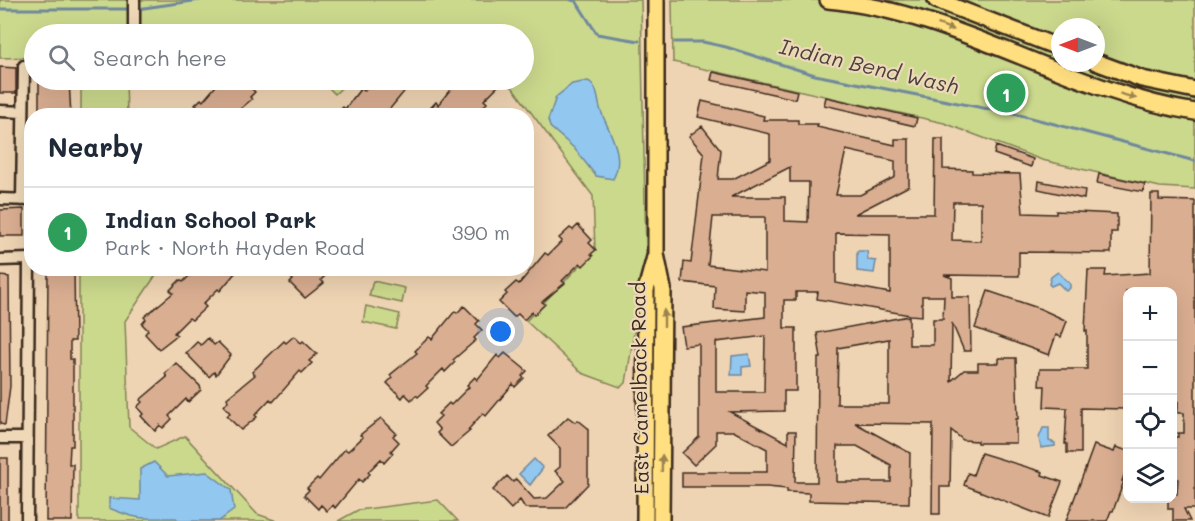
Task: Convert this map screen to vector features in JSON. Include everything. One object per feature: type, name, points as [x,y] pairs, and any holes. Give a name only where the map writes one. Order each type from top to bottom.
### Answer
[{"type":"main road","name":"East Camelback Road","points":[[656,0],[656,255],[663,289],[662,521]]},
{"type":"main road","points":[[828,0],[874,6],[917,17],[1108,90],[1147,102],[1195,112]]},
{"type":"main road","points":[[936,0],[1051,45]]},
{"type":"main road","points":[[1105,65],[1142,78],[1195,90]]},
{"type":"main road","name":"East Camelback Road","points":[[645,521],[646,290],[656,255]]},
{"type":"street","points":[[134,0],[135,24]]},
{"type":"street","points":[[24,66],[24,134]]},
{"type":"street","points":[[0,111],[23,112]]},
{"type":"street","points":[[0,200],[24,200]]},
{"type":"street","points":[[0,260],[24,259]]},
{"type":"street","points":[[27,521],[29,276]]},
{"type":"street","points":[[0,438],[27,438]]},
{"type":"green space","points":[[0,0],[641,0],[646,256],[626,383],[620,387],[582,373],[526,321],[595,250],[593,196],[534,116],[534,108],[528,108],[514,90],[534,90],[534,24],[24,24],[24,57],[0,58]]},
{"type":"green space","points":[[672,0],[1195,0],[1195,189],[1160,187],[1042,160],[944,123],[673,62]]},
{"type":"green space","points":[[81,90],[126,90],[127,108],[81,108]]},
{"type":"green space","points":[[79,276],[155,276],[125,321],[129,427],[156,449],[185,436],[257,514],[277,521],[79,521]]},
{"type":"green space","points":[[373,281],[405,288],[402,303],[369,296]]},
{"type":"green space","points":[[366,306],[400,314],[396,329],[363,322]]},
{"type":"green space","points":[[438,500],[458,521],[338,521],[358,510]]},
{"type":"water","points":[[588,81],[596,90],[601,111],[615,144],[618,161],[613,179],[596,176],[574,148],[550,127],[548,120],[556,97],[572,84]]},
{"type":"water","points":[[857,251],[867,251],[868,260],[876,261],[874,273],[857,271]]},
{"type":"water","points":[[1058,272],[1070,284],[1070,288],[1066,291],[1058,283],[1051,286],[1049,284],[1051,277]]},
{"type":"water","points":[[749,354],[751,366],[742,367],[742,375],[731,375],[732,356]]},
{"type":"water","points":[[1043,428],[1049,428],[1049,441],[1055,443],[1055,446],[1041,448],[1039,438]]},
{"type":"water","points":[[534,459],[543,468],[530,485],[519,474]]},
{"type":"water","points":[[154,462],[168,476],[207,472],[231,490],[234,510],[219,521],[179,521],[176,518],[135,517],[109,508],[109,498],[140,500],[140,469]]},
{"type":"building","points":[[0,67],[16,68],[16,93],[0,93]]},
{"type":"building","points":[[713,72],[797,91],[795,99],[711,80]]},
{"type":"building","points":[[39,90],[70,90],[71,108],[39,108]]},
{"type":"building","points":[[212,90],[253,90],[255,92],[250,97],[252,99],[241,108],[197,108],[195,105],[201,99],[203,101]]},
{"type":"building","points":[[359,90],[405,90],[391,108],[346,108]]},
{"type":"building","points":[[450,90],[494,90],[484,100],[487,103],[482,108],[430,108],[436,102],[438,105]]},
{"type":"building","points":[[826,97],[917,118],[915,126],[824,105]]},
{"type":"building","points":[[702,101],[764,116],[763,120],[798,120],[798,124],[818,124],[817,127],[895,145],[895,139],[909,139],[909,186],[855,214],[934,214],[935,139],[943,139],[943,169],[972,170],[972,173],[1020,174],[1023,213],[1056,214],[1056,211],[1117,214],[1117,232],[1111,232],[1111,253],[1019,252],[1019,276],[944,275],[952,278],[952,297],[970,297],[971,351],[964,351],[952,323],[951,381],[964,370],[978,370],[978,363],[999,363],[999,358],[1016,358],[1018,419],[1016,419],[1016,443],[977,443],[977,441],[963,440],[951,430],[950,487],[940,487],[940,514],[932,514],[933,424],[855,423],[910,453],[909,503],[809,501],[809,493],[787,492],[787,489],[767,487],[682,487],[682,472],[767,472],[767,449],[733,431],[716,431],[716,444],[694,465],[682,453],[699,437],[699,344],[684,346],[681,327],[765,317],[765,292],[745,290],[745,311],[714,309],[715,286],[682,282],[684,262],[691,263],[704,154],[689,136],[702,126],[721,150],[718,179],[733,179],[770,160],[770,134],[698,117]],"holes":[[[846,150],[895,161],[895,177],[860,195],[836,195]],[[790,167],[790,182],[809,182],[808,222],[785,221],[785,197],[731,197]],[[953,202],[981,202],[981,241],[952,240]],[[713,217],[765,217],[765,272],[708,265]],[[836,233],[890,234],[890,293],[836,283]],[[796,292],[818,292],[817,299],[922,316],[922,296],[944,296],[943,319],[933,319],[933,345],[909,345],[909,316],[817,333],[821,358],[818,358],[817,482],[795,482],[796,431],[788,431],[788,443],[730,412],[784,411],[784,391],[796,391],[796,328],[784,328],[784,300],[796,300]],[[765,336],[764,392],[716,392],[716,342]],[[889,339],[889,404],[837,404],[838,348]],[[837,446],[857,446],[891,465],[891,482],[837,482]]]},
{"type":"building","points":[[996,146],[1033,159],[1031,167],[994,154]]},
{"type":"building","points":[[1099,174],[1145,184],[1143,192],[1097,183]]},
{"type":"building","points":[[1039,181],[1085,190],[1084,199],[1038,189]]},
{"type":"building","points":[[1151,194],[1159,194],[1159,200],[1195,201],[1195,509],[1184,509],[1190,521],[1173,521],[1173,509],[1168,509],[1168,503],[1177,503],[1177,437],[1178,433],[1184,433],[1184,413],[1178,413],[1177,401],[1177,287],[1123,287],[1123,409],[1081,408],[1081,453],[1067,453],[1067,444],[1065,444],[1067,408],[1044,407],[1045,386],[1039,386],[1040,369],[1087,369],[1087,331],[1085,331],[1088,270],[1106,270],[1105,276],[1150,273]]},
{"type":"building","points":[[24,209],[24,236],[0,236],[0,210]]},
{"type":"building","points":[[578,225],[592,240],[589,243],[596,250],[591,254],[593,256],[583,266],[580,263],[562,281],[565,283],[542,302],[545,304],[534,315],[532,312],[524,320],[518,314],[514,317],[499,302],[507,294],[505,292],[516,282],[519,284],[526,276],[534,276],[534,266],[545,253],[548,255],[562,241],[559,238],[570,228],[573,230]]},
{"type":"building","points":[[0,276],[9,277],[10,386],[5,425],[0,424]]},
{"type":"building","points":[[48,276],[74,276],[75,341],[70,341],[70,359],[73,359],[73,446],[70,446],[69,464],[73,464],[72,521],[46,521]]},
{"type":"building","points":[[189,276],[233,276],[220,291],[218,289],[203,304],[206,307],[192,320],[189,318],[174,333],[177,335],[159,349],[145,334],[148,330],[142,324],[146,319],[144,317],[173,293],[170,290],[180,280],[183,282]]},
{"type":"building","points":[[289,276],[325,276],[321,280],[324,283],[305,298],[290,283],[293,280]]},
{"type":"building","points":[[988,291],[1041,309],[1067,321],[1061,337],[1056,335],[1049,355],[975,328]]},
{"type":"building","points":[[464,306],[479,321],[476,324],[482,330],[474,338],[476,340],[453,360],[455,362],[445,372],[443,369],[418,397],[416,395],[411,400],[405,394],[402,398],[387,383],[392,378],[390,375],[417,353],[415,351],[429,337],[432,339],[455,311],[457,313]]},
{"type":"building","points":[[294,336],[317,354],[309,361],[312,363],[302,373],[300,371],[273,402],[270,399],[255,415],[257,417],[241,430],[227,416],[230,413],[224,406],[228,401],[227,398],[255,375],[252,372],[284,341],[286,343]]},
{"type":"building","points":[[208,338],[214,345],[218,342],[231,355],[216,375],[214,372],[209,377],[186,353],[197,342],[201,345]]},
{"type":"building","points":[[505,353],[527,371],[522,376],[524,378],[515,387],[513,384],[486,416],[483,413],[468,430],[470,431],[451,447],[437,433],[440,430],[434,423],[441,416],[438,414],[469,387],[467,385],[475,377],[477,380],[497,355],[500,358]]},
{"type":"building","points":[[176,363],[200,386],[201,390],[188,402],[186,399],[169,416],[172,419],[163,428],[160,425],[155,431],[141,416],[143,414],[137,407],[142,402],[140,400],[167,377],[165,374]]},
{"type":"building","points":[[568,417],[575,422],[578,420],[588,428],[588,484],[565,508],[525,508],[520,500],[511,509],[493,490],[507,476],[513,482],[516,479],[534,499],[547,498],[565,481],[555,471],[560,467],[560,448],[548,436]]},
{"type":"building","points":[[381,418],[396,433],[393,436],[399,442],[391,451],[393,453],[384,463],[381,459],[362,482],[359,479],[335,508],[333,505],[327,511],[321,505],[318,509],[304,495],[309,490],[307,488],[317,478],[319,480],[345,449],[348,451],[363,437],[360,435]]},
{"type":"building","points":[[1094,445],[1114,452],[1116,447],[1123,449],[1123,484],[1107,521],[1066,521]]},
{"type":"building","points":[[981,453],[1043,472],[1042,475],[1062,482],[1048,518],[964,485],[968,473],[973,475]]},
{"type":"building","points":[[0,458],[8,458],[8,521],[0,521]]},
{"type":"waterway","name":"Indian Bend Wash","points":[[137,9],[200,0]]},
{"type":"waterway","name":"Indian Bend Wash","points":[[571,0],[576,1],[597,34],[639,41]]},
{"type":"waterway","name":"Indian Bend Wash","points":[[0,9],[130,9]]},
{"type":"waterway","name":"Indian Bend Wash","points":[[675,42],[703,42],[726,47],[815,75],[1024,116],[1195,161]]},
{"type":"place","name":"Indian School Park","points":[[1006,93]]}]
